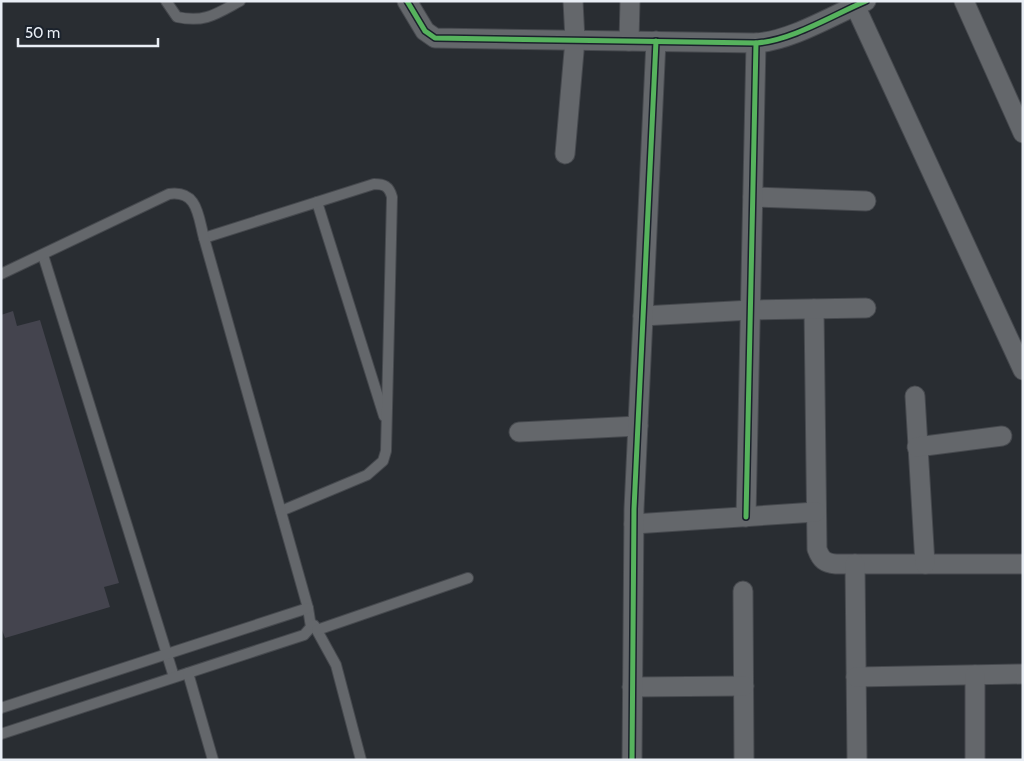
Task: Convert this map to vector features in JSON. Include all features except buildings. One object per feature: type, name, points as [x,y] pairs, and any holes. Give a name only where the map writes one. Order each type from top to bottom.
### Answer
[{"type":"street","points":[[407,1],[425,31],[435,38],[756,43],[768,42],[786,36],[858,3],[1023,370]]},
{"type":"street","points":[[565,154],[575,40],[573,1]]},
{"type":"street","points":[[630,1],[630,41]]},
{"type":"street","points":[[964,1],[1023,133]]},
{"type":"street","points":[[632,760],[634,524],[656,41]]},
{"type":"street","points":[[746,516],[756,43]]},
{"type":"street","points":[[753,197],[866,201]]},
{"type":"street","points":[[643,316],[751,310],[866,308]]},
{"type":"street","points":[[814,309],[816,512],[817,549],[820,558],[827,564],[1023,564]]},
{"type":"street","points":[[915,396],[925,564]]},
{"type":"street","points":[[520,432],[638,426]]},
{"type":"street","points":[[917,447],[1002,436]]},
{"type":"street","points":[[634,524],[816,512]]},
{"type":"street","points":[[854,564],[857,760]]},
{"type":"street","points":[[743,591],[744,760]]},
{"type":"street","points":[[856,677],[1023,674]]},
{"type":"street","points":[[975,675],[975,760]]},
{"type":"street","points":[[632,687],[744,686]]},
{"type":"lane","points":[[166,1],[177,17],[194,21],[212,17],[240,1]]},
{"type":"lane","points":[[204,238],[374,184],[384,184],[390,190],[392,196],[387,425],[386,451],[383,461],[375,470],[281,512]]},
{"type":"lane","points":[[1,274],[169,194],[180,193],[189,197],[194,203],[311,620],[336,665],[362,760]]},
{"type":"lane","points":[[317,202],[387,425]]},
{"type":"lane","points":[[43,255],[174,677]]},
{"type":"lane","points":[[317,630],[468,578]]},
{"type":"lane","points":[[1,708],[308,608]]},
{"type":"lane","points":[[1,734],[304,635],[309,632],[311,620]]},
{"type":"lane","points":[[188,673],[213,760]]},
{"type":"cycle path","points":[[407,1],[425,31],[435,38],[756,43],[783,38],[797,33],[866,1]]},
{"type":"cycle path","points":[[632,760],[634,509],[656,41]]},
{"type":"cycle path","points":[[746,517],[756,43]]}]
